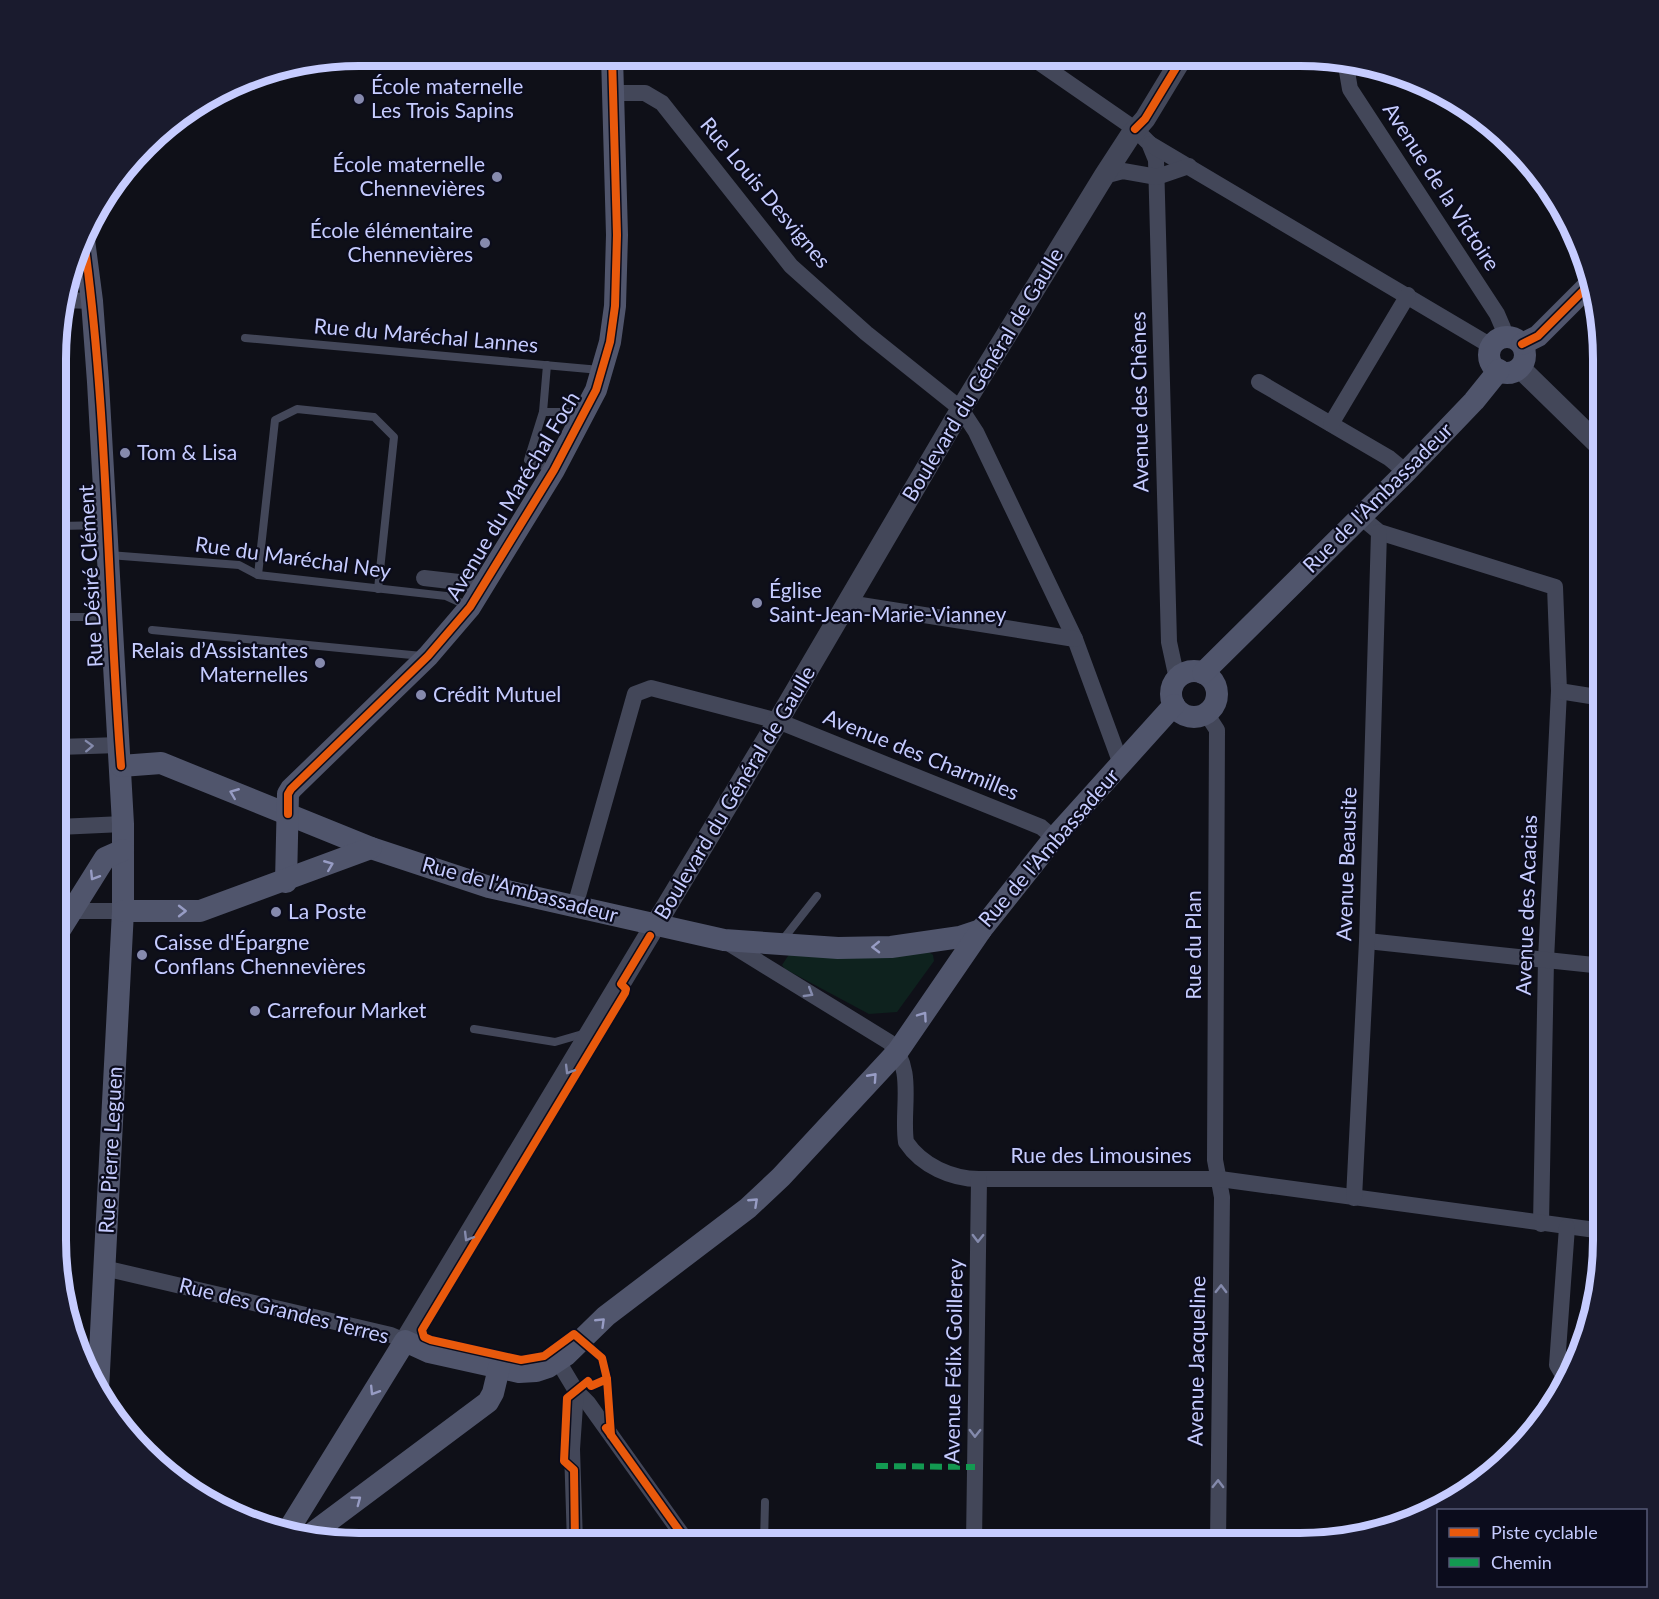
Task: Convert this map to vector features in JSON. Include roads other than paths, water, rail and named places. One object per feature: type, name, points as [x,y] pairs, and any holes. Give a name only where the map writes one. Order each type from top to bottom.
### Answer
[{"type":"main road","name":"Avenue du Maréchal Foch","points":[[286,882],[288,794],[291,789],[428,656],[470,607],[554,470],[585,412],[603,370],[615,306],[617,235],[612,66]]},
{"type":"main road","name":"Rue Désiré Clément","points":[[86,254],[92,301],[123,824]]},
{"type":"main road","points":[[1505,343],[1526,354],[1509,369],[1491,363],[1505,343],[1538,336],[1584,290]]},
{"type":"main road","name":"Rue de l'Ambassadeur","points":[[1203,673],[1406,472],[1474,401],[1509,369]]},
{"type":"main road","points":[[1189,672],[1203,673],[1216,688],[1215,702],[1206,713],[1192,717],[1185,715],[1174,705],[1172,691],[1177,679],[1189,672]]},
{"type":"main road","name":"Rue de l'Ambassadeur","points":[[120,755],[161,763],[371,848],[489,887],[724,940],[779,945],[891,947],[981,930],[1054,838],[1174,705]]},
{"type":"main road","name":"Rue Pierre Leguen","points":[[90,1357],[104,1268],[123,911],[123,824]]},
{"type":"main road","points":[[123,911],[200,911],[286,882],[371,848]]},
{"type":"main road","points":[[66,906],[105,858],[123,850]]},
{"type":"main road","points":[[558,1361],[606,1316],[748,1208],[781,1177],[898,1051],[981,930]]},
{"type":"main road","points":[[934,940],[948,960],[948,981]]},
{"type":"main road","name":"Rue des Grandes Terres","points":[[405,1341],[429,1352],[527,1372],[558,1361]]},
{"type":"main road","name":"Boulevard du Général de Gaulle","points":[[299,1526],[405,1341]]},
{"type":"main road","points":[[302,1527],[488,1402],[494,1393],[500,1368]]},
{"type":"street","points":[[1044,66],[1142,136],[1161,153],[1189,166],[1408,295],[1505,343]]},
{"type":"street","name":"Boulevard du Général de Gaulle","points":[[405,1341],[656,926],[961,409],[1104,176],[1142,136],[1145,119],[1177,66]]},
{"type":"street","name":"Avenue de la Victoire","points":[[1347,70],[1350,88],[1497,314],[1503,328],[1505,343]]},
{"type":"street","name":"Rue Louis Desvignes","points":[[614,93],[645,93],[662,103],[791,266],[866,333],[961,409],[976,432],[1075,639],[1120,764]]},
{"type":"street","name":"Avenue des Chênes","points":[[1142,136],[1156,160],[1169,642],[1177,679]]},
{"type":"street","points":[[1104,176],[1123,171],[1156,177],[1189,166]]},
{"type":"street","points":[[1330,424],[1408,295]]},
{"type":"street","points":[[72,300],[92,301]]},
{"type":"street","points":[[1509,369],[1593,440]]},
{"type":"street","points":[[1259,382],[1389,458],[1406,472]]},
{"type":"street","points":[[1361,517],[1379,532]]},
{"type":"street","name":"Avenue des Acacias","points":[[1379,532],[1556,587],[1559,692],[1546,960],[1540,1224]]},
{"type":"street","name":"Avenue Beausite","points":[[1354,1198],[1367,941],[1379,532]]},
{"type":"street","points":[[424,578],[485,585]]},
{"type":"street","points":[[848,603],[1075,639]]},
{"type":"street","name":"Avenue des Charmilles","points":[[575,906],[635,694],[651,688],[778,721],[1041,827],[1054,838]]},
{"type":"street","points":[[1559,692],[1593,697]]},
{"type":"street","name":"Rue du Plan","points":[[1206,713],[1217,730],[1215,1160],[1220,1179]]},
{"type":"street","points":[[66,748],[120,755]]},
{"type":"street","points":[[66,828],[123,824]]},
{"type":"street","points":[[66,907],[123,911]]},
{"type":"street","points":[[724,940],[889,1042],[898,1051]]},
{"type":"street","points":[[1367,941],[1593,965]]},
{"type":"street","points":[[772,971],[779,945]]},
{"type":"street","name":"Rue des Limousines","points":[[898,1051],[906,1095],[906,1143],[944,1172],[963,1179],[1220,1179],[1593,1230]]},
{"type":"street","name":"Avenue Félix Goillerey","points":[[974,1533],[979,1179]]},
{"type":"street","name":"Avenue Jacqueline","points":[[1218,1533],[1220,1179]]},
{"type":"street","points":[[1561,1372],[1557,1365],[1567,1227]]},
{"type":"street","name":"Rue des Grandes Terres","points":[[104,1268],[369,1330],[405,1341]]},
{"type":"street","points":[[558,1361],[576,1391],[602,1423],[681,1533]]},
{"type":"street","points":[[575,1533],[572,1432],[576,1391]]},
{"type":"street","points":[[572,1432],[590,1423],[602,1423]]},
{"type":"lane","name":"Rue du Maréchal Lannes","points":[[245,338],[603,370]]},
{"type":"lane","points":[[547,364],[543,412],[528,460],[554,470]]},
{"type":"lane","points":[[258,575],[274,420],[297,409],[374,417],[394,436],[378,589]]},
{"type":"lane","points":[[543,412],[585,412]]},
{"type":"lane","points":[[66,526],[106,525]]},
{"type":"lane","name":"Rue du Maréchal Ney","points":[[108,555],[239,565],[258,575],[446,596],[470,607]]},
{"type":"lane","points":[[66,617],[111,617]]},
{"type":"lane","points":[[152,630],[428,656]]},
{"type":"lane","points":[[779,945],[786,932],[817,896]]},
{"type":"lane","points":[[474,1029],[555,1042],[592,1032]]},
{"type":"lane","points":[[764,1533],[765,1502]]},
{"type":"place","name":"École maternelle Les Trois Sapins","points":[[359,99]]},
{"type":"place","name":"École maternelle Chennevières","points":[[497,177]]},
{"type":"place","name":"École élémentaire Chennevières","points":[[485,243]]},
{"type":"place","name":"Tom & Lisa","points":[[125,453]]},
{"type":"place","name":"Église Saint-Jean-Marie-Vianney","points":[[757,603]]},
{"type":"place","name":"Relais d’Assistantes Maternelles","points":[[320,663]]},
{"type":"place","name":"Crédit Mutuel","points":[[421,695]]},
{"type":"place","name":"La Poste","points":[[276,912]]},
{"type":"place","name":"Caisse d'Épargne Conflans Chennevières","points":[[142,955]]},
{"type":"place","name":"Carrefour Market","points":[[255,1011]]}]
